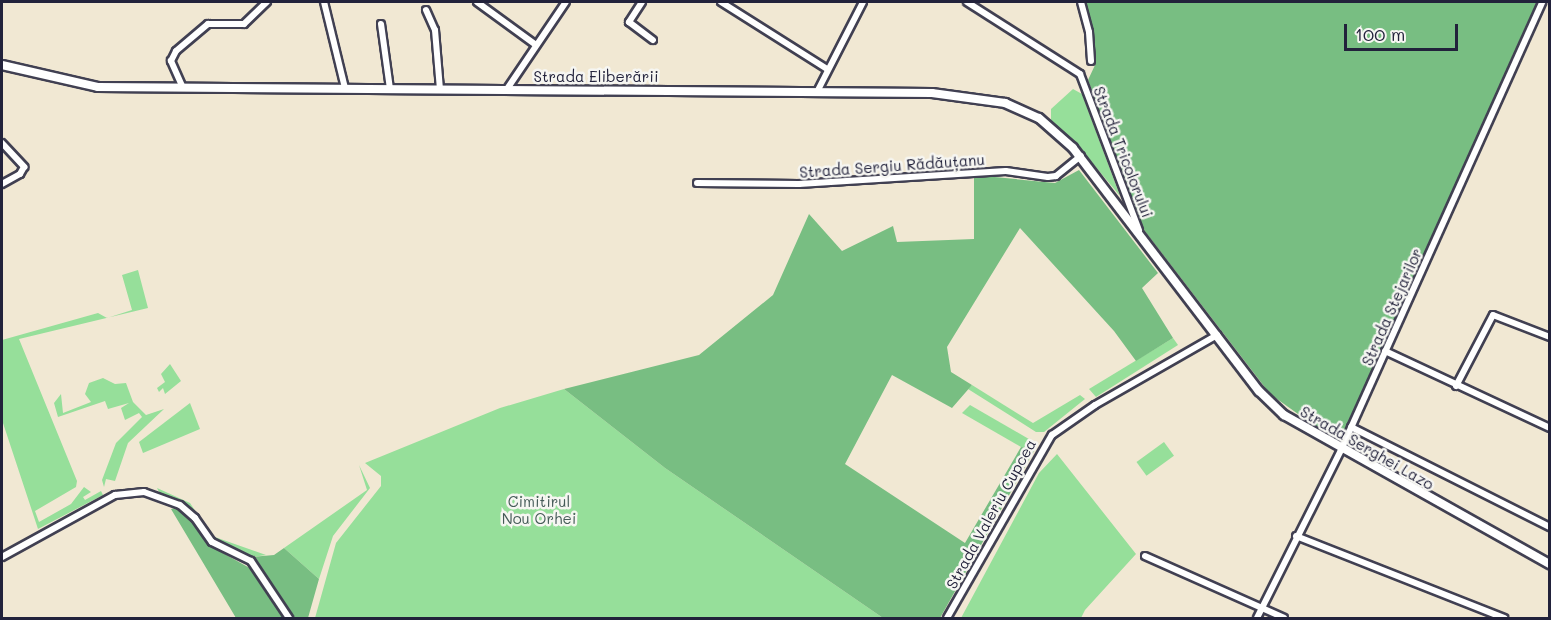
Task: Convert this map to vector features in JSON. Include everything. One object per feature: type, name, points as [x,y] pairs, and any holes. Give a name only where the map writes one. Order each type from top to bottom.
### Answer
[{"type":"street","points":[[183,88],[171,61],[187,39],[208,24],[244,24],[267,2]]},
{"type":"street","points":[[324,2],[345,88]]},
{"type":"street","points":[[477,2],[536,45]]},
{"type":"street","points":[[507,90],[566,2]]},
{"type":"street","points":[[642,2],[630,22],[654,40]]},
{"type":"street","points":[[721,2],[827,69]]},
{"type":"street","points":[[817,92],[863,2]]},
{"type":"street","name":"Strada Tricolorului","points":[[968,2],[1080,74],[1139,230]]},
{"type":"street","points":[[1081,2],[1088,26],[1091,61]]},
{"type":"street","name":"Strada Stejarilor","points":[[1257,618],[1341,450],[1542,2]]},
{"type":"street","points":[[426,10],[435,30],[440,90]]},
{"type":"street","points":[[381,24],[390,89]]},
{"type":"street","name":"Strada Eliberării","points":[[2,65],[81,85],[183,88],[932,93],[989,99],[1039,118],[1081,156],[1139,230]]},
{"type":"street","points":[[2,143],[24,167],[20,174],[2,184]]},
{"type":"street","name":"Strada Sergiu Rădăuțanu","points":[[697,183],[799,184],[1006,171],[1048,177],[1056,176],[1081,156]]},
{"type":"street","name":"Strada Serghei Lazo","points":[[1139,230],[1259,391],[1284,416],[1341,450],[1550,564]]},
{"type":"street","points":[[1456,386],[1490,317],[1499,316],[1550,337]]},
{"type":"street","name":"Strada Valeriu Cupcea","points":[[947,618],[1052,435],[1089,408],[1217,335]]},
{"type":"street","points":[[1385,351],[1550,428]]},
{"type":"street","points":[[1351,427],[1550,527]]},
{"type":"street","points":[[2,557],[115,495],[144,492],[180,505],[195,518],[212,542],[251,561],[289,618]]},
{"type":"street","points":[[1296,536],[1487,615],[1504,618]]},
{"type":"street","points":[[1145,556],[1284,618]]},
{"type":"green space","points":[[1084,2],[1537,2],[1342,439],[1336,441],[1270,394],[1144,230],[1088,80],[1096,63],[1093,30]]},
{"type":"green space","points":[[1073,89],[1082,94],[1120,196],[1079,147],[1051,121],[1051,109]]},
{"type":"green space","points":[[1079,170],[1158,273],[1142,288],[1173,338],[1136,361],[1114,331],[1020,228],[947,347],[951,372],[972,385],[952,408],[892,375],[845,464],[965,543],[1021,447],[1035,449],[940,618],[883,618],[665,468],[564,389],[699,355],[773,295],[809,214],[842,251],[893,226],[897,242],[974,239],[974,175],[1055,183]]},
{"type":"green space","points":[[138,270],[148,308],[109,317],[132,310],[122,275]]},
{"type":"green space","points":[[98,313],[107,318],[19,339],[77,481],[76,487],[35,511],[39,522],[71,504],[84,487],[91,492],[83,497],[85,500],[101,491],[103,495],[38,529],[2,420],[2,340]]},
{"type":"green space","points":[[1173,338],[1178,345],[1096,397],[1089,389]]},
{"type":"green space","points":[[170,364],[181,381],[165,394],[163,388],[159,392],[157,388],[165,382],[161,374]]},
{"type":"green space","points":[[103,378],[115,384],[126,383],[133,402],[146,415],[164,409],[128,443],[115,481],[106,479],[104,487],[102,480],[116,443],[142,417],[139,413],[125,420],[121,408],[129,403],[108,409],[105,401],[58,417],[54,403],[61,394],[63,413],[91,402],[85,394],[89,383]]},
{"type":"green space","points":[[972,385],[1033,423],[1080,395],[1085,399],[1044,432],[1036,432],[968,389]]},
{"type":"green space","name":"Cimitirul Nou Orhei","points":[[564,389],[665,468],[883,618],[315,618],[336,543],[381,486],[381,476],[365,463],[500,408]]},
{"type":"green space","points":[[190,403],[200,429],[143,453],[139,442]]},
{"type":"green space","points":[[970,405],[1034,442],[1035,449],[1021,447],[962,413]]},
{"type":"green space","points":[[1164,442],[1174,456],[1146,476],[1136,462]]},
{"type":"green space","points":[[1057,454],[1136,554],[1085,610],[1081,618],[961,618],[1039,473]]},
{"type":"green space","points":[[359,465],[370,488],[333,536],[319,579],[284,548],[367,490]]},
{"type":"green space","points":[[157,488],[190,503],[212,536],[266,555],[252,557],[217,541],[212,537],[189,506],[161,496]]},
{"type":"green space","points":[[175,508],[193,521],[212,547],[255,571],[285,618],[236,618],[171,509]]},
{"type":"green space","points":[[284,548],[319,579],[308,618],[294,618],[252,557],[274,555]]}]
